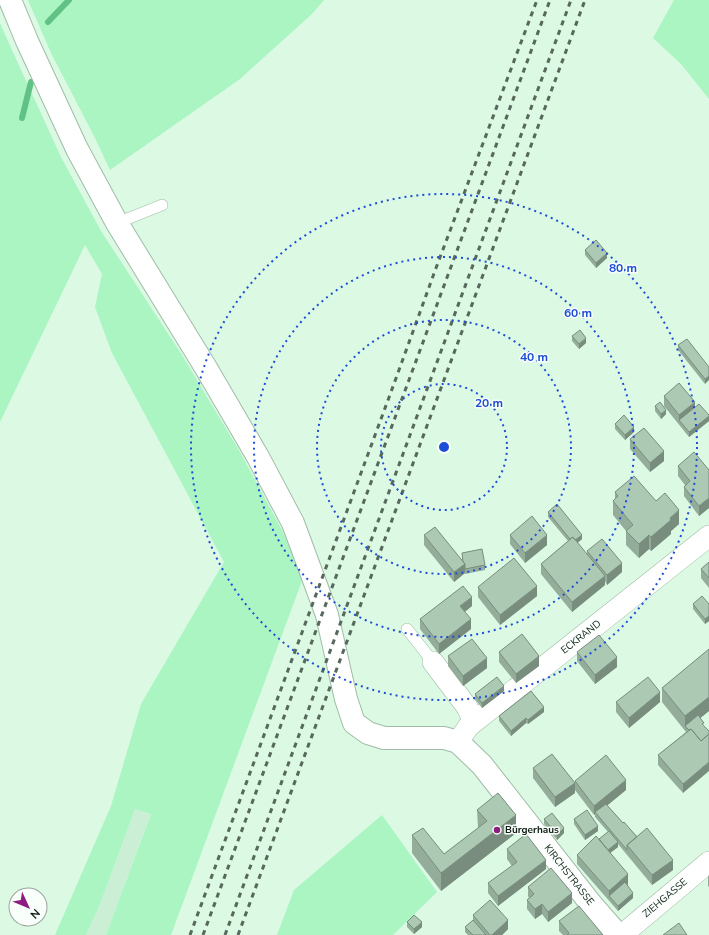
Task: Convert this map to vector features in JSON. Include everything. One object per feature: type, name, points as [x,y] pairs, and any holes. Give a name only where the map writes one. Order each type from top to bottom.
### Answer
[{"type":"street","points":[[10,0],[77,149],[117,223],[238,422],[293,523],[327,615],[346,699],[354,723],[368,733],[384,738],[444,738],[458,742]]},
{"type":"street","name":"ECKRAND","points":[[458,742],[468,727],[474,722],[709,536]]},
{"type":"street","points":[[433,662],[467,707],[474,722]]},
{"type":"street","name":"KIRCHSTRASSE","points":[[458,742],[482,765],[591,904],[618,935]]},
{"type":"street","name":"ZIEHGASSE","points":[[622,935],[709,862]]},
{"type":"lane","points":[[117,223],[162,205]]},
{"type":"lane","points":[[407,629],[433,662]]},
{"type":"shaded area","points":[[135,809],[151,813],[106,935],[86,935],[100,904]]},
{"type":"green space","points":[[28,0],[324,0],[312,14],[240,79],[110,170],[51,53]]},
{"type":"green space","points":[[674,0],[709,0],[709,99],[681,64],[653,38]]},
{"type":"green space","points":[[0,23],[61,157],[101,231],[182,355],[240,452],[282,530],[303,578],[171,935],[106,935],[151,814],[135,809],[100,904],[86,935],[55,935],[111,806],[141,704],[224,562],[112,353],[95,307],[102,274],[85,245],[0,422]]},
{"type":"green space","points":[[382,815],[437,892],[393,935],[277,935],[294,890]]},
{"type":"building","points":[[596,240],[607,253],[596,263],[585,250]]},
{"type":"building","points":[[580,330],[586,338],[579,344],[572,336]]},
{"type":"building","points":[[687,339],[709,367],[709,376],[705,379],[678,345]]},
{"type":"building","points":[[679,383],[695,402],[679,415],[664,396]]},
{"type":"building","points":[[660,402],[666,410],[661,414],[655,406]]},
{"type":"building","points":[[699,404],[709,416],[689,432],[679,420]]},
{"type":"building","points":[[624,415],[634,427],[625,435],[615,424]]},
{"type":"building","points":[[644,428],[664,451],[650,463],[630,439]]},
{"type":"building","points":[[694,452],[709,470],[709,498],[699,506],[684,487],[690,481],[678,466]]},
{"type":"building","points":[[634,476],[656,501],[665,493],[679,510],[670,518],[671,520],[651,537],[649,535],[639,544],[626,531],[633,525],[613,501],[618,496],[615,492]]},
{"type":"building","points":[[557,504],[582,535],[575,540],[573,537],[570,539],[548,512]]},
{"type":"building","points":[[532,516],[547,535],[525,553],[510,535]]},
{"type":"building","points":[[435,527],[465,564],[454,572],[424,535]]},
{"type":"building","points":[[573,537],[605,576],[572,602],[541,564]]},
{"type":"building","points":[[602,539],[622,563],[607,575],[587,551]]},
{"type":"building","points":[[482,549],[485,565],[465,569],[462,553]]},
{"type":"building","points":[[514,558],[537,586],[500,615],[478,587]]},
{"type":"building","points":[[709,562],[709,578],[701,569]]},
{"type":"building","points":[[463,586],[472,597],[460,606],[471,619],[439,644],[420,619]]},
{"type":"building","points":[[702,596],[709,604],[709,616],[705,619],[693,604]]},
{"type":"building","points":[[522,634],[539,656],[516,674],[499,652]]},
{"type":"building","points":[[599,635],[617,657],[595,675],[577,652]]},
{"type":"building","points":[[472,639],[487,658],[463,676],[448,656]]},
{"type":"building","points":[[709,649],[709,697],[685,716],[662,688]]},
{"type":"building","points":[[497,677],[504,686],[482,703],[475,694]]},
{"type":"building","points":[[648,677],[660,692],[629,718],[616,702]]},
{"type":"building","points":[[531,691],[544,707],[528,720],[526,718],[511,731],[499,716]]},
{"type":"building","points":[[698,715],[704,723],[702,724],[709,731],[709,734],[701,741],[691,729],[689,730],[685,726]]},
{"type":"building","points":[[691,729],[701,741],[709,734],[709,762],[683,784],[658,755]]},
{"type":"building","points":[[552,754],[575,783],[555,797],[533,768]]},
{"type":"building","points":[[606,755],[626,780],[594,806],[575,781]]},
{"type":"building","points":[[498,793],[516,815],[441,873],[412,835],[423,828],[444,854],[487,821],[477,810]]},
{"type":"building","points":[[606,804],[637,837],[627,845],[627,850],[595,812]]},
{"type":"building","points":[[587,810],[598,826],[585,835],[574,819]]},
{"type":"building","points":[[552,813],[564,828],[557,835],[544,819]]},
{"type":"building","points":[[647,828],[673,860],[652,875],[627,845]]},
{"type":"building","points":[[609,831],[618,842],[608,850],[599,839]]},
{"type":"building","points":[[526,834],[546,860],[498,896],[488,883],[517,862],[507,849]]},
{"type":"building","points":[[596,836],[628,874],[609,891],[577,855]]},
{"type":"building","points":[[551,868],[572,893],[548,912],[542,904],[535,909],[527,900],[534,894],[528,887]]},
{"type":"building","points":[[625,882],[633,893],[618,906],[609,896]]},
{"type":"building","points":[[490,900],[508,920],[492,935],[490,935],[473,915]]},
{"type":"building","points":[[579,906],[603,935],[567,935],[569,933],[559,921]]},
{"type":"building","points":[[414,915],[422,922],[414,929],[407,922]]},
{"type":"building","points":[[473,920],[486,935],[473,935],[465,927]]},
{"type":"building","points":[[679,923],[687,935],[663,935]]},
{"type":"waterway","points":[[48,22],[69,0]]},
{"type":"waterway","points":[[22,118],[31,82]]},
{"type":"railway","points":[[190,935],[436,268],[537,0]]},
{"type":"railway","points":[[203,935],[550,0]]},
{"type":"railway","points":[[225,935],[571,0]]},
{"type":"railway","points":[[238,935],[585,0]]},
{"type":"place","name":"Bürgerhaus","points":[[497,830]]}]
